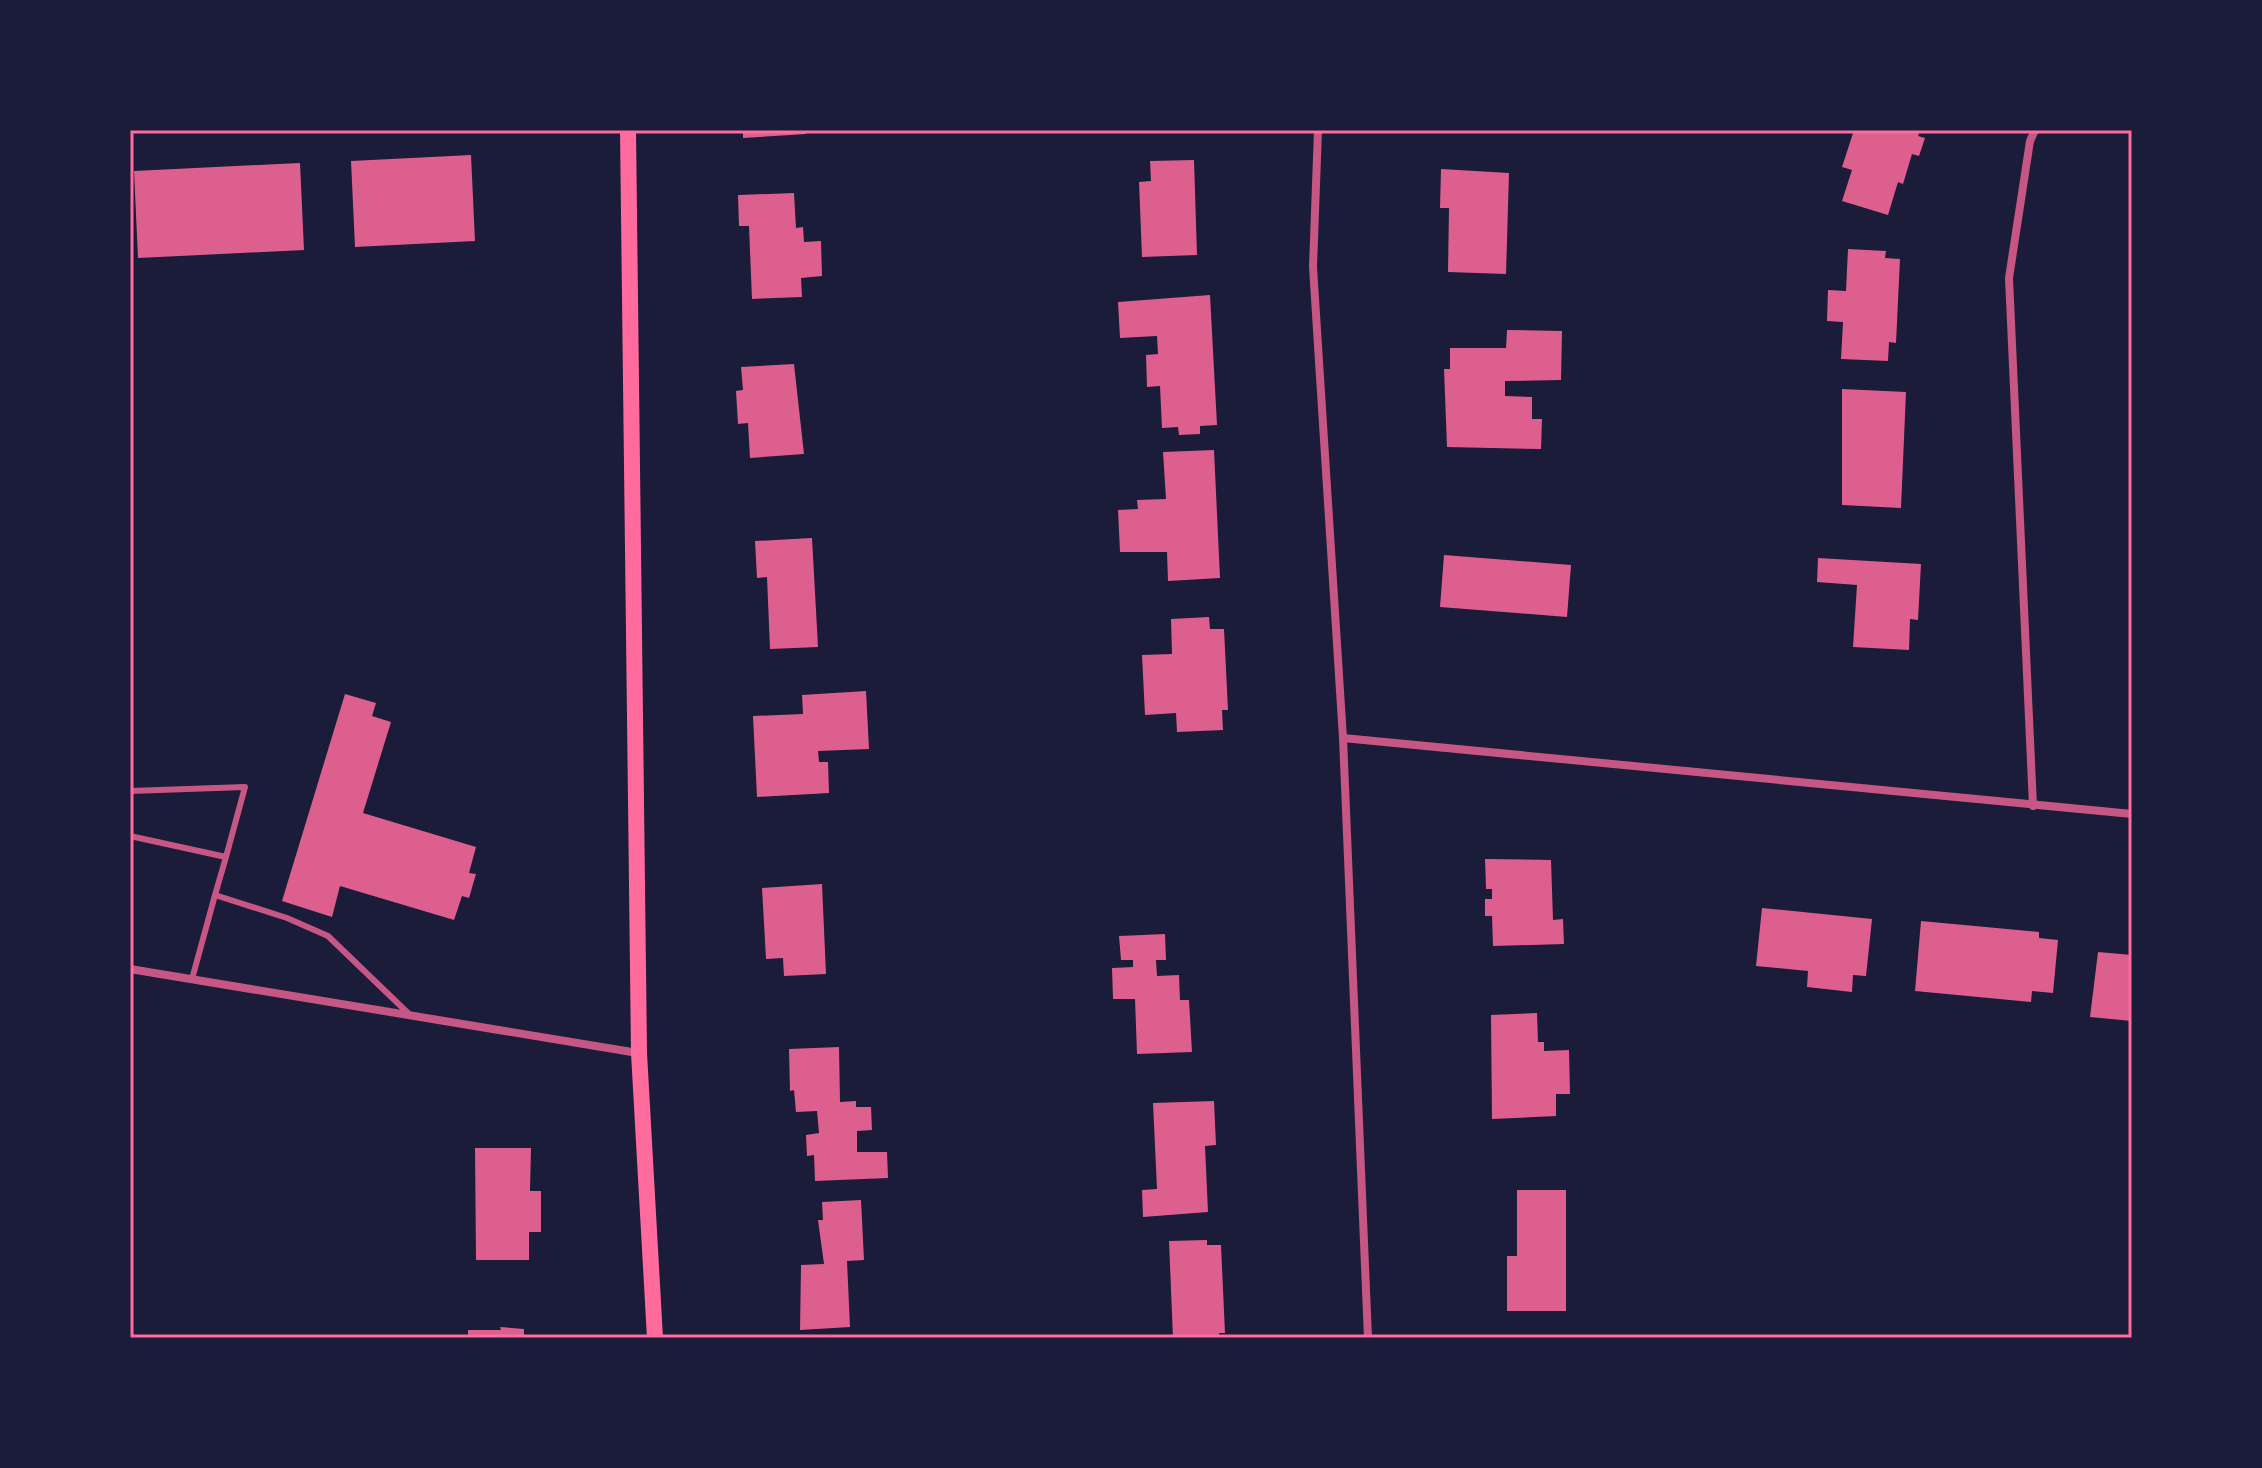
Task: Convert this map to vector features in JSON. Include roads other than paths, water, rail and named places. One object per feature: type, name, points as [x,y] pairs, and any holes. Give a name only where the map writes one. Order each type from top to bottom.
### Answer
[{"type":"main road","points":[[628,130],[639,1053],[655,1338]]},
{"type":"street","points":[[1318,130],[1313,267],[1343,738],[1368,1338]]},
{"type":"street","points":[[2033,806],[2009,278],[2030,141],[2035,130]]},
{"type":"street","points":[[1343,738],[2132,814]]},
{"type":"street","points":[[130,969],[639,1053]]},
{"type":"lane","points":[[130,791],[245,787],[192,979]]},
{"type":"lane","points":[[130,836],[226,857]]},
{"type":"lane","points":[[215,895],[287,918],[328,936],[410,1015]]}]
